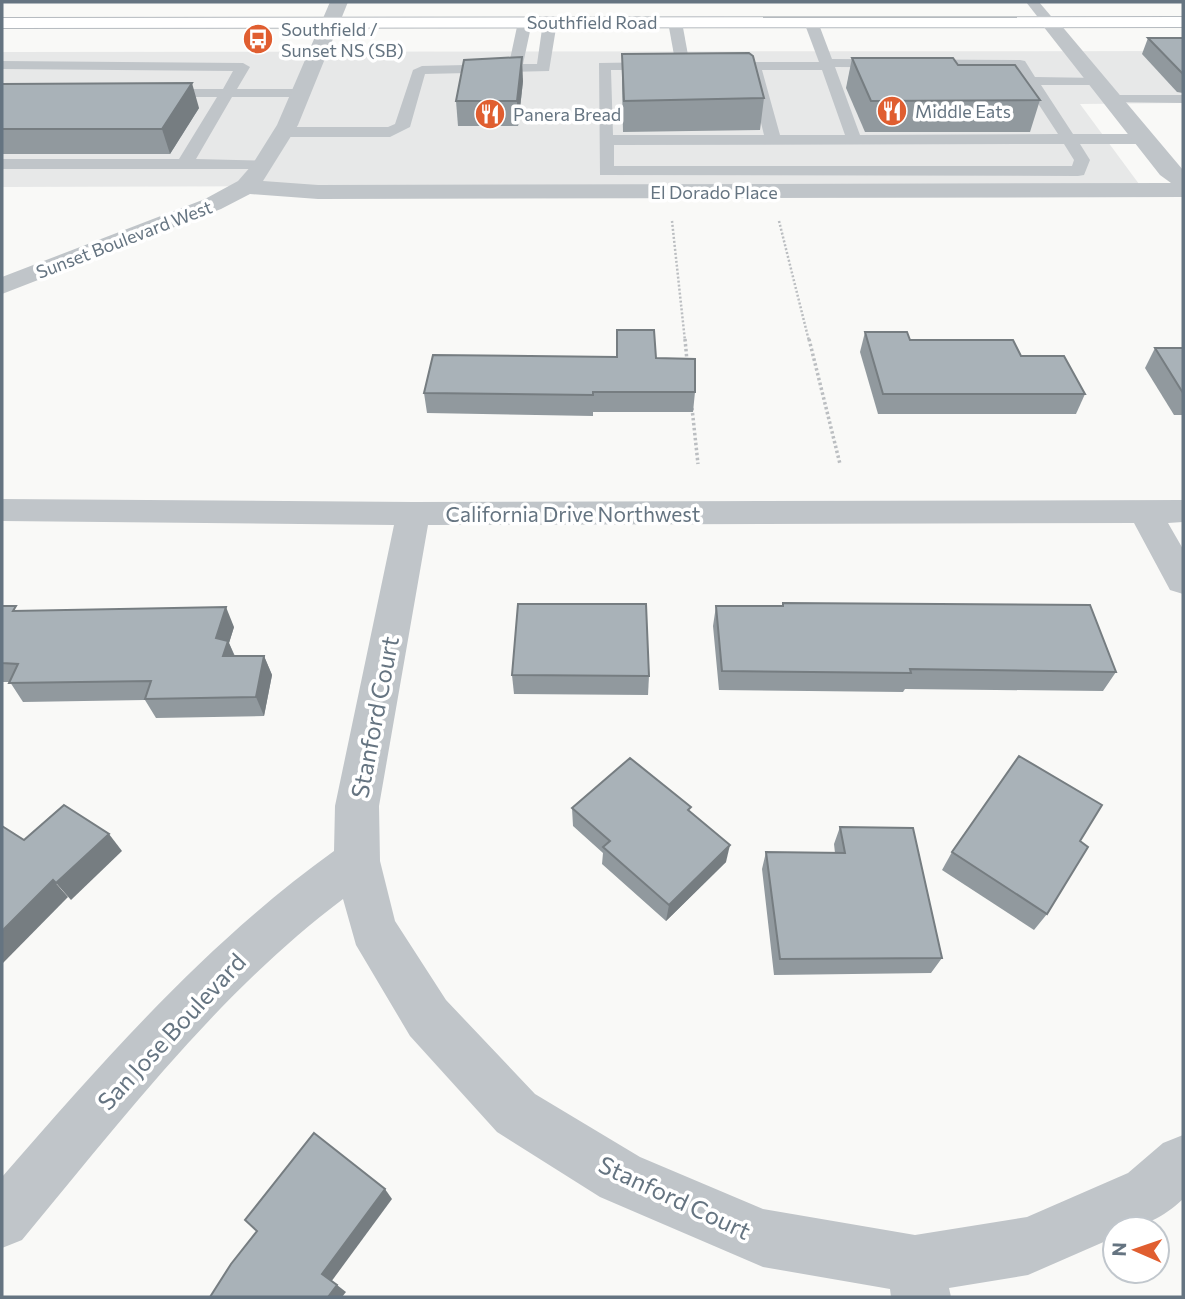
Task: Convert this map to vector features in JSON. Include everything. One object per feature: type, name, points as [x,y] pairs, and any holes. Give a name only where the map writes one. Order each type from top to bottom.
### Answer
[{"type":"main road","name":"Southfield Road","points":[[5,25],[1183,22]]},
{"type":"street","points":[[245,187],[265,164],[321,50],[339,2]]},
{"type":"street","points":[[1049,22],[1168,170],[1183,181]]},
{"type":"street","name":"El Dorado Place","points":[[245,187],[318,192],[1183,190]]},
{"type":"street","name":"Sunset Boulevard West","points":[[2,286],[213,204],[245,187]]},
{"type":"street","name":"California Drive Northwest","points":[[2,510],[413,514],[1183,511]]},
{"type":"street","points":[[1145,511],[1183,581]]},
{"type":"street","name":"Stanford Court","points":[[413,514],[357,806],[357,861],[373,929],[428,1018],[516,1113],[620,1177],[762,1238],[918,1281],[1028,1246],[1149,1193],[1183,1163]]},
{"type":"street","name":"San Jose Boulevard","points":[[2,1220],[201,995],[307,895],[357,861]]},
{"type":"lane","points":[[1032,2],[1049,22]]},
{"type":"lane","points":[[515,69],[525,22]]},
{"type":"lane","points":[[281,132],[390,132],[402,127],[418,72],[422,70],[544,68],[550,22]]},
{"type":"lane","points":[[675,22],[695,66]]},
{"type":"lane","points":[[811,22],[833,72],[853,139]]},
{"type":"lane","points":[[1020,64],[1082,160],[1078,171],[606,171],[604,66],[695,66],[754,66],[833,72],[1020,64]]},
{"type":"lane","points":[[2,65],[243,67],[184,165]]},
{"type":"lane","points":[[754,66],[773,139]]},
{"type":"lane","points":[[1005,80],[1095,81]]},
{"type":"lane","points":[[134,94],[301,93]]},
{"type":"lane","points":[[1110,99],[1183,99]]},
{"type":"lane","points":[[806,139],[816,171]]},
{"type":"lane","points":[[606,140],[1143,139]]},
{"type":"lane","points":[[2,164],[265,164]]},
{"type":"path","points":[[779,219],[840,464]]},
{"type":"path","points":[[672,220],[688,369]]},
{"type":"path","points":[[691,396],[698,464]]},
{"type":"shaded area","points":[[1183,51],[1183,103],[1080,104],[1139,184],[2,187],[2,52]]},
{"type":"building","points":[[1148,38],[1183,38],[1183,74]]},
{"type":"building","points":[[749,53],[753,56],[764,98],[624,101],[622,54]]},
{"type":"building","points":[[522,57],[517,101],[456,101],[464,60]]},
{"type":"building","points":[[852,58],[953,58],[958,65],[1015,65],[1040,100],[871,101]]},
{"type":"building","points":[[192,83],[162,129],[2,129],[2,84]]},
{"type":"building","points":[[617,330],[654,330],[656,358],[695,359],[695,392],[593,392],[593,395],[424,393],[433,355],[617,357]]},
{"type":"building","points":[[865,332],[907,332],[910,340],[1013,340],[1021,356],[1064,356],[1085,394],[883,394]]},
{"type":"building","points":[[1155,348],[1183,348],[1183,393]]},
{"type":"building","points":[[783,603],[1090,605],[1116,672],[910,669],[911,673],[722,671],[716,606],[783,606]]},
{"type":"building","points":[[518,604],[646,604],[649,676],[512,675]]},
{"type":"building","points":[[2,606],[16,606],[13,611],[226,607],[216,638],[228,641],[223,656],[264,656],[256,697],[145,699],[151,681],[9,683],[18,664],[2,663]]},
{"type":"building","points":[[1019,756],[1102,805],[1080,841],[1088,847],[1047,914],[952,852]]},
{"type":"building","points":[[630,758],[691,807],[688,810],[730,845],[669,905],[603,847],[610,841],[572,808]]},
{"type":"building","points":[[64,805],[109,834],[56,883],[53,880],[2,931],[2,826],[24,840]]},
{"type":"building","points":[[840,827],[913,828],[942,958],[780,959],[766,852],[845,853]]},
{"type":"building","points":[[314,1133],[385,1189],[322,1274],[337,1285],[328,1297],[210,1297],[257,1231],[245,1220]]},
{"type":"place","name":"Southfield / Sunset NS (SB)","points":[[258,39]]},
{"type":"place","name":"Middle Eats","points":[[892,111]]},
{"type":"place","name":"Panera Bread","points":[[490,114]]}]
